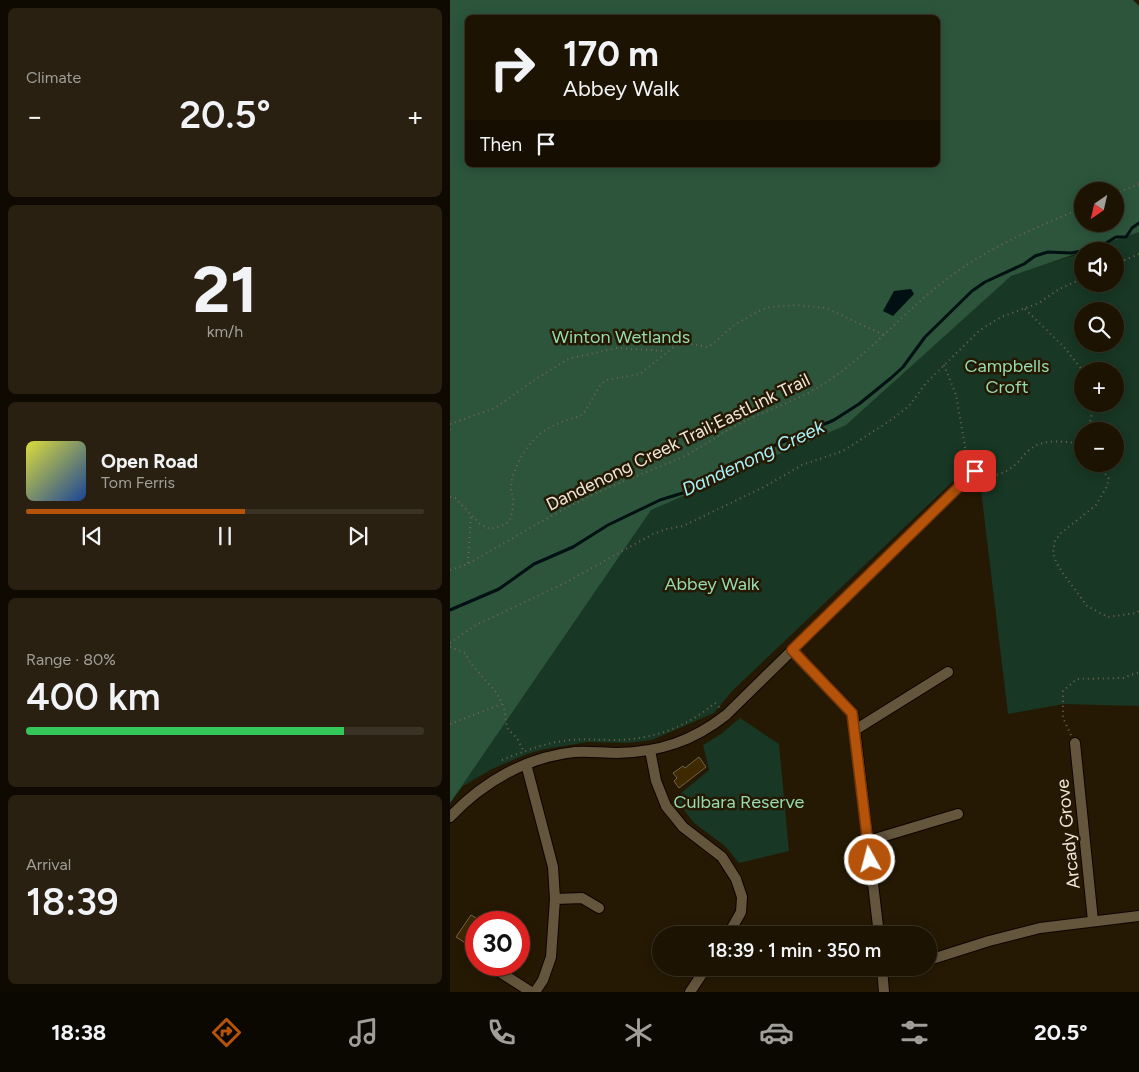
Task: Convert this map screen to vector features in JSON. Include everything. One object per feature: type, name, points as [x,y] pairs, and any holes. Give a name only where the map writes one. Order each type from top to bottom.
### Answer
[{"type":"street","points":[[450,817],[473,795],[503,774],[538,759],[576,752],[615,753],[650,750],[689,739],[707,729],[726,714],[975,471]]},
{"type":"street","points":[[792,650],[852,713],[878,926]]},
{"type":"street","points":[[855,730],[948,672]]},
{"type":"street","name":"Arcady Grove","points":[[1075,743],[1093,921]]},
{"type":"street","points":[[650,750],[656,781],[666,806],[683,827],[722,857],[736,879],[742,897],[741,912],[733,926]]},
{"type":"street","points":[[526,764],[553,867],[555,899],[551,958],[543,980],[535,992]]},
{"type":"street","points":[[868,841],[958,814]]},
{"type":"street","points":[[555,899],[582,898],[599,908]]},
{"type":"street","points":[[937,957],[989,941],[1040,928],[1139,916]]},
{"type":"street","points":[[506,976],[531,992]]},
{"type":"street","points":[[690,992],[701,976]]},
{"type":"street","points":[[883,976],[884,992]]},
{"type":"path","points":[[1124,190],[1139,184]]},
{"type":"path","name":"Dandenong Creek Trail;EastLink Trail","points":[[450,570],[468,564],[583,500],[685,456],[737,425],[809,393],[858,359],[933,290],[955,273],[989,251],[1034,228],[1074,211]]},
{"type":"path","points":[[1124,260],[1139,254]]},
{"type":"path","points":[[450,643],[476,625],[563,584],[653,534],[683,526],[764,487],[802,465],[843,452],[909,406],[926,383],[980,330],[1001,317],[1039,302],[1059,289],[1074,282]]},
{"type":"path","points":[[450,497],[455,498],[480,524],[490,528],[507,524],[513,505],[513,497],[510,491],[513,477],[522,456],[535,439],[550,427],[584,413],[601,384],[607,380],[640,374],[675,346],[685,343],[708,347],[734,325],[760,310],[782,305],[826,308],[884,334]]},
{"type":"path","points":[[1024,309],[1063,346],[1076,362]]},
{"type":"path","points":[[450,434],[450,424],[495,408],[568,359],[616,348],[667,351]]},
{"type":"path","points":[[944,365],[956,395],[968,458],[975,471],[982,476],[993,477],[1018,462],[1036,446],[1054,441],[1074,443]]},
{"type":"path","points":[[1106,472],[1109,479],[1096,505],[1068,527],[1055,542],[1053,553],[1056,562],[1087,606],[1108,616],[1139,611]]},
{"type":"path","points":[[468,564],[471,516]]},
{"type":"path","points":[[450,647],[465,653],[472,665],[496,692],[502,704],[507,728],[517,738],[524,751],[526,764]]},
{"type":"path","points":[[1075,743],[1063,718],[1063,691],[1077,679],[1123,678],[1139,672]]},
{"type":"path","points":[[502,760],[524,751],[564,741],[626,740],[658,734],[698,717],[715,703],[726,714]]},
{"type":"path","points":[[450,724],[502,704]]},
{"type":"green space","name":"Winton Wetlands","points":[[450,0],[1133,0],[1139,6],[1139,706],[1064,704],[1008,714],[980,482],[966,469],[732,691],[714,713],[652,740],[627,743],[588,742],[545,749],[527,754],[492,769],[463,786],[450,803]]},
{"type":"green space","name":"Winton Wetlands","points":[[450,0],[1133,0],[1139,6],[1139,232],[1110,242],[1074,242],[1074,254],[1011,276],[846,425],[651,510],[450,803]]},
{"type":"green space","name":"Culbara Reserve","points":[[740,718],[779,744],[789,851],[739,863],[725,846],[694,823],[675,798],[709,770],[703,745],[721,734]]},
{"type":"shaded area","points":[[911,289],[914,294],[893,316],[883,311],[894,291]]},
{"type":"building","points":[[699,757],[706,767],[679,788],[674,781],[677,778],[673,773],[683,766],[685,768]]},
{"type":"building","points":[[465,924],[465,943],[456,937]]},
{"type":"waterway","name":"Dandenong Creek","points":[[1108,242],[1116,237],[1126,237],[1132,228],[1139,223]]},
{"type":"waterway","name":"Dandenong Creek","points":[[450,610],[499,589],[534,564],[573,547],[608,525],[660,500],[686,492],[724,467],[834,420],[859,404],[903,367],[925,337],[972,291],[985,282],[1024,264],[1035,256],[1048,252],[1074,252]]},
{"type":"route","points":[[870,860],[852,713],[792,650],[975,471]]},
{"type":"park label","name":"Campbells Croft","points":[[1007,376]]},
{"type":"park label","name":"Abbey Walk","points":[[712,584]]}]
